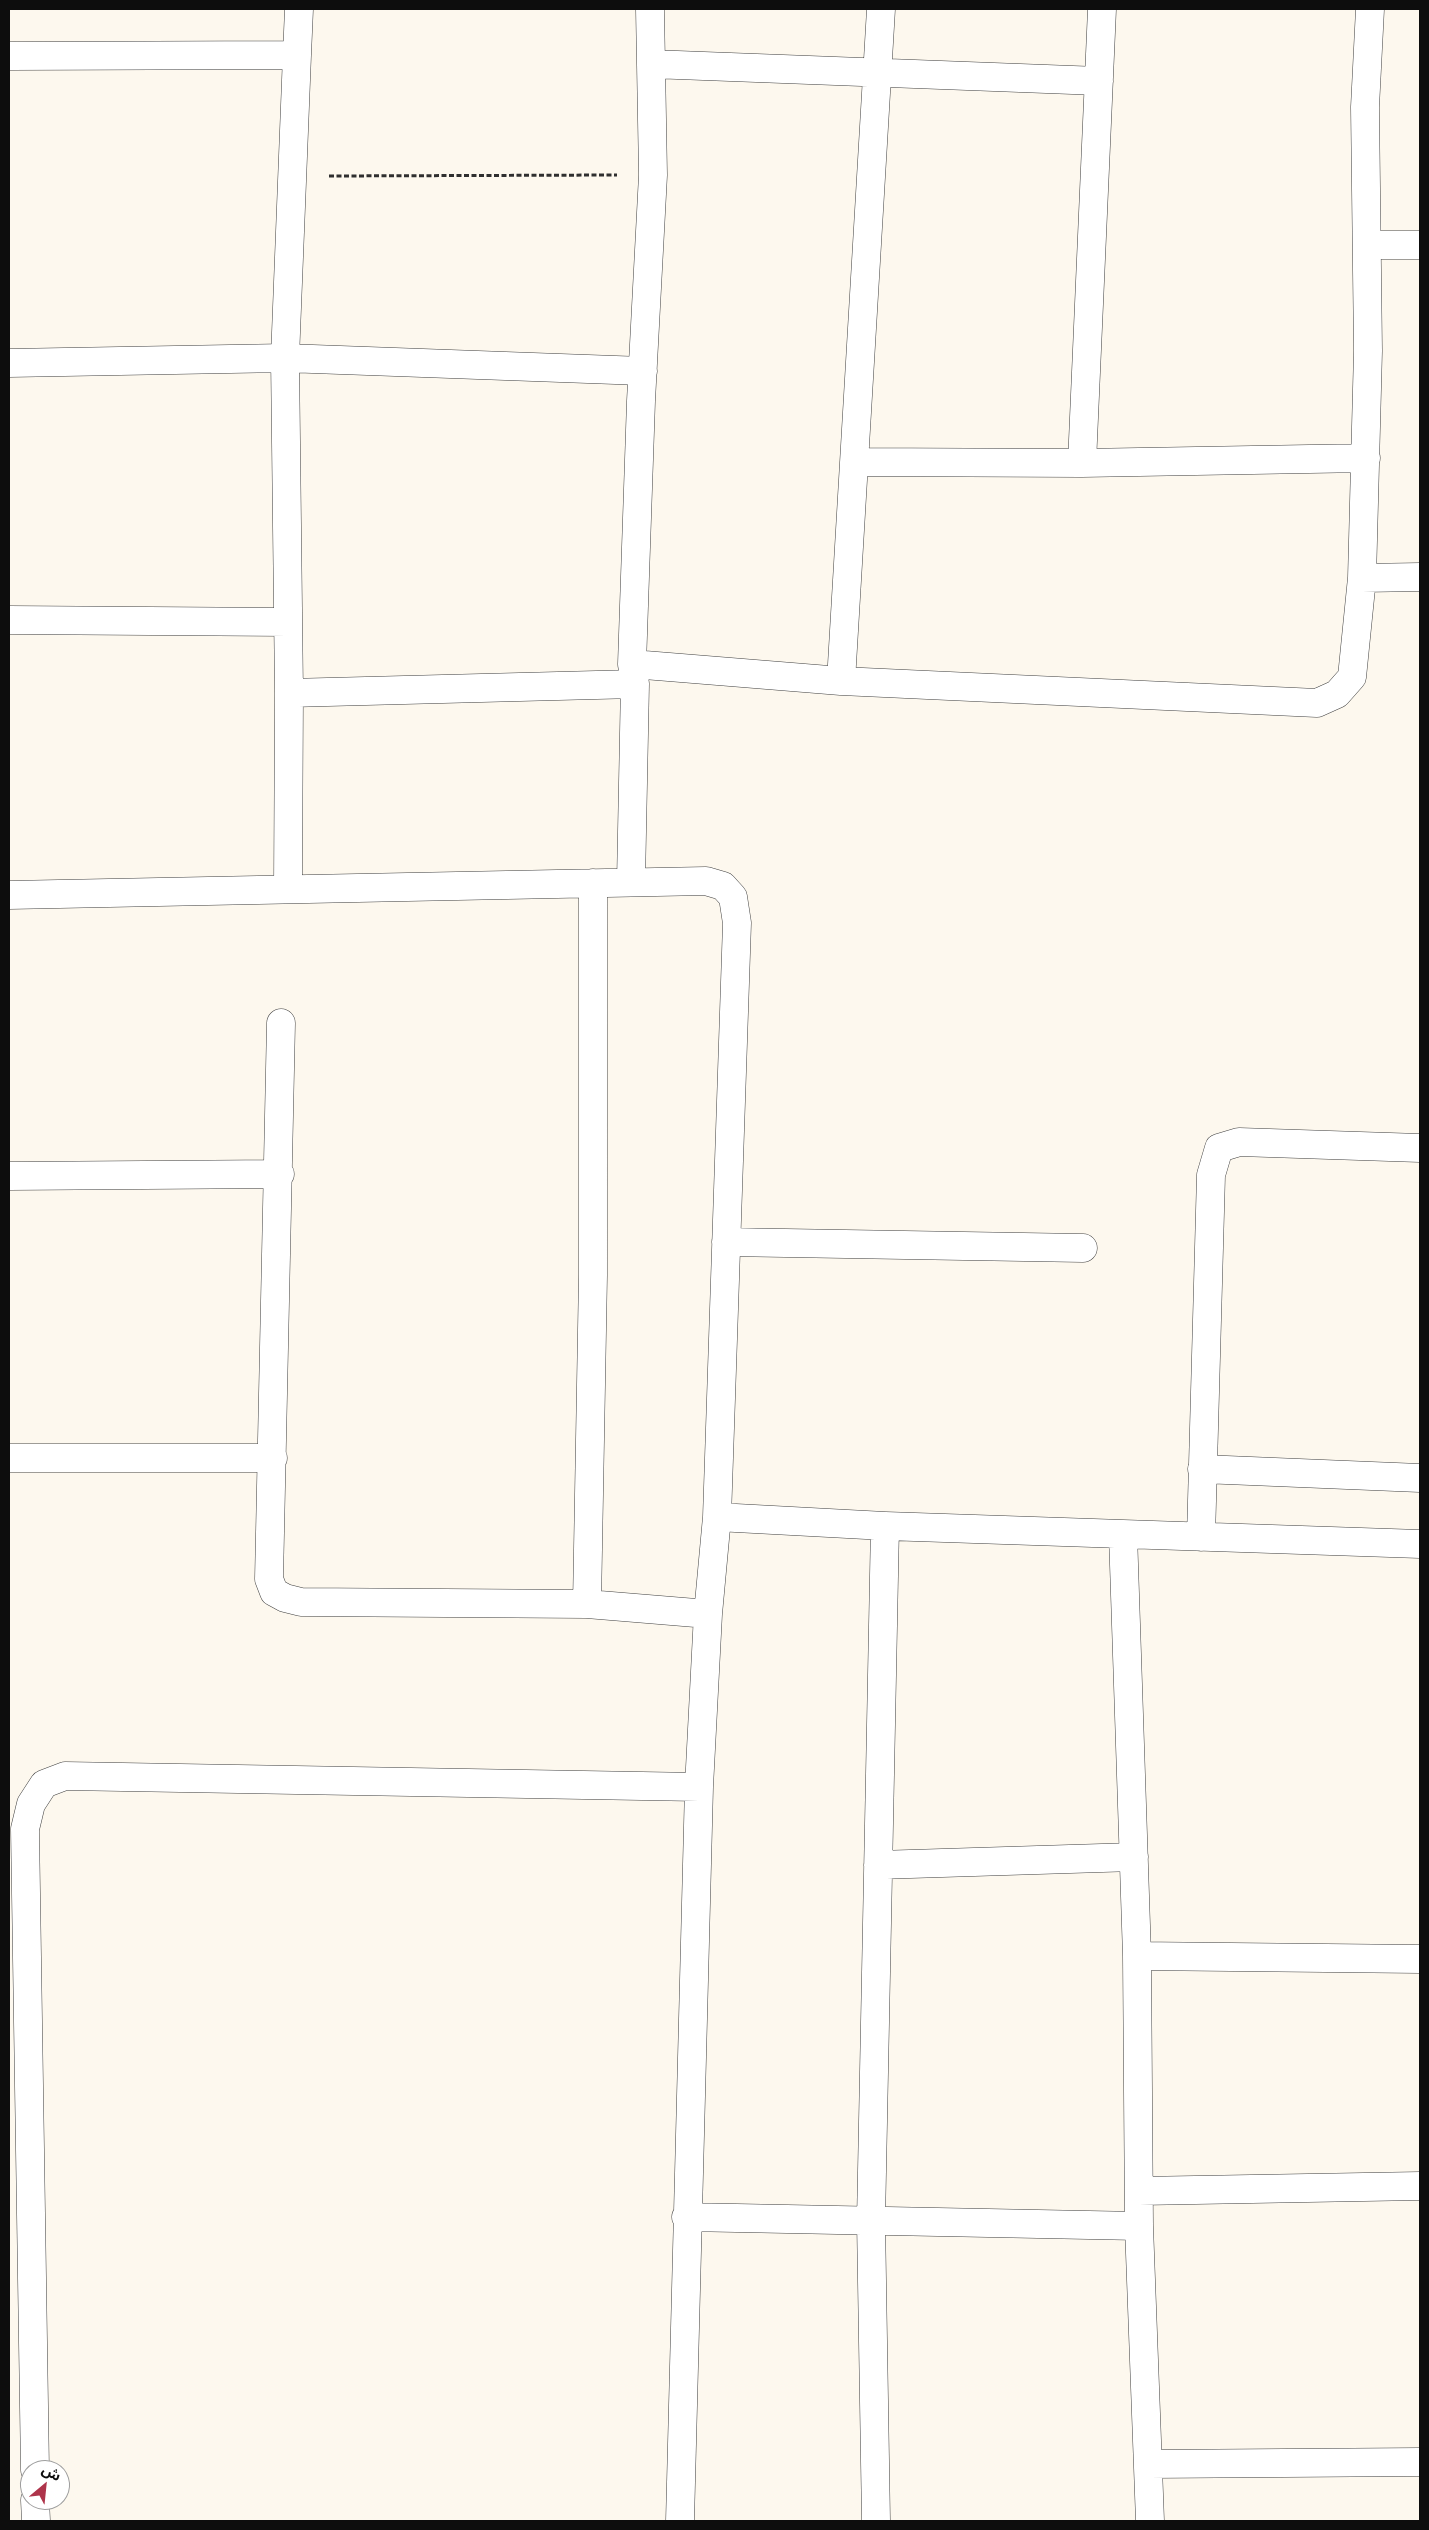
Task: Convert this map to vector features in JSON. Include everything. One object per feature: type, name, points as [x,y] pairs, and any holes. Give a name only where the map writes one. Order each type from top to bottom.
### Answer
[{"type":"street","points":[[288,889],[289,693],[285,358],[290,176],[299,9]]},
{"type":"street","points":[[631,882],[634,674],[643,371],[653,175],[650,9]]},
{"type":"street","points":[[841,682],[881,9]]},
{"type":"street","points":[[1082,463],[1102,9]]},
{"type":"street","points":[[289,693],[634,674],[1317,703],[1337,694],[1352,677],[1362,578],[1366,458],[1367,245],[1365,108],[1370,9]]},
{"type":"street","points":[[9,56],[297,55]]},
{"type":"street","points":[[651,64],[877,71],[1099,81]]},
{"type":"street","points":[[1367,245],[1420,245]]},
{"type":"street","points":[[9,363],[285,358],[643,371]]},
{"type":"street","points":[[854,462],[1082,463],[1366,458]]},
{"type":"street","points":[[1362,578],[1420,577]]},
{"type":"street","points":[[9,620],[288,622]]},
{"type":"street","points":[[9,896],[706,881],[723,886],[733,897],[737,923],[717,1517],[708,1614],[699,1787],[686,2217],[680,2521]]},
{"type":"street","points":[[587,1604],[593,1275],[593,883]]},
{"type":"street","points":[[282,1023],[280,1174],[269,1579],[274,1592],[285,1598],[301,1602],[587,1604],[708,1614]]},
{"type":"street","points":[[1200,1537],[1211,1175],[1219,1148],[1239,1142],[1420,1148]]},
{"type":"street","points":[[9,1176],[280,1174]]},
{"type":"street","points":[[726,1242],[1083,1248]]},
{"type":"street","points":[[9,1458],[273,1458]]},
{"type":"street","points":[[1202,1469],[1420,1478]]},
{"type":"street","points":[[717,1517],[885,1526],[1420,1544]]},
{"type":"street","points":[[876,2521],[871,2221],[885,1526]]},
{"type":"street","points":[[1123,1534],[1138,1956],[1139,2226],[1150,2521]]},
{"type":"street","points":[[35,2460],[25,1829],[31,1804],[44,1784],[65,1776],[699,1787]]},
{"type":"street","points":[[878,1865],[1134,1857]]},
{"type":"street","points":[[1138,1956],[1420,1959]]},
{"type":"street","points":[[1139,2191],[1420,2186]]},
{"type":"street","points":[[686,2217],[1139,2226]]},
{"type":"street","points":[[1149,2464],[1420,2462]]},
{"type":"path","points":[[290,176],[653,175]]}]
